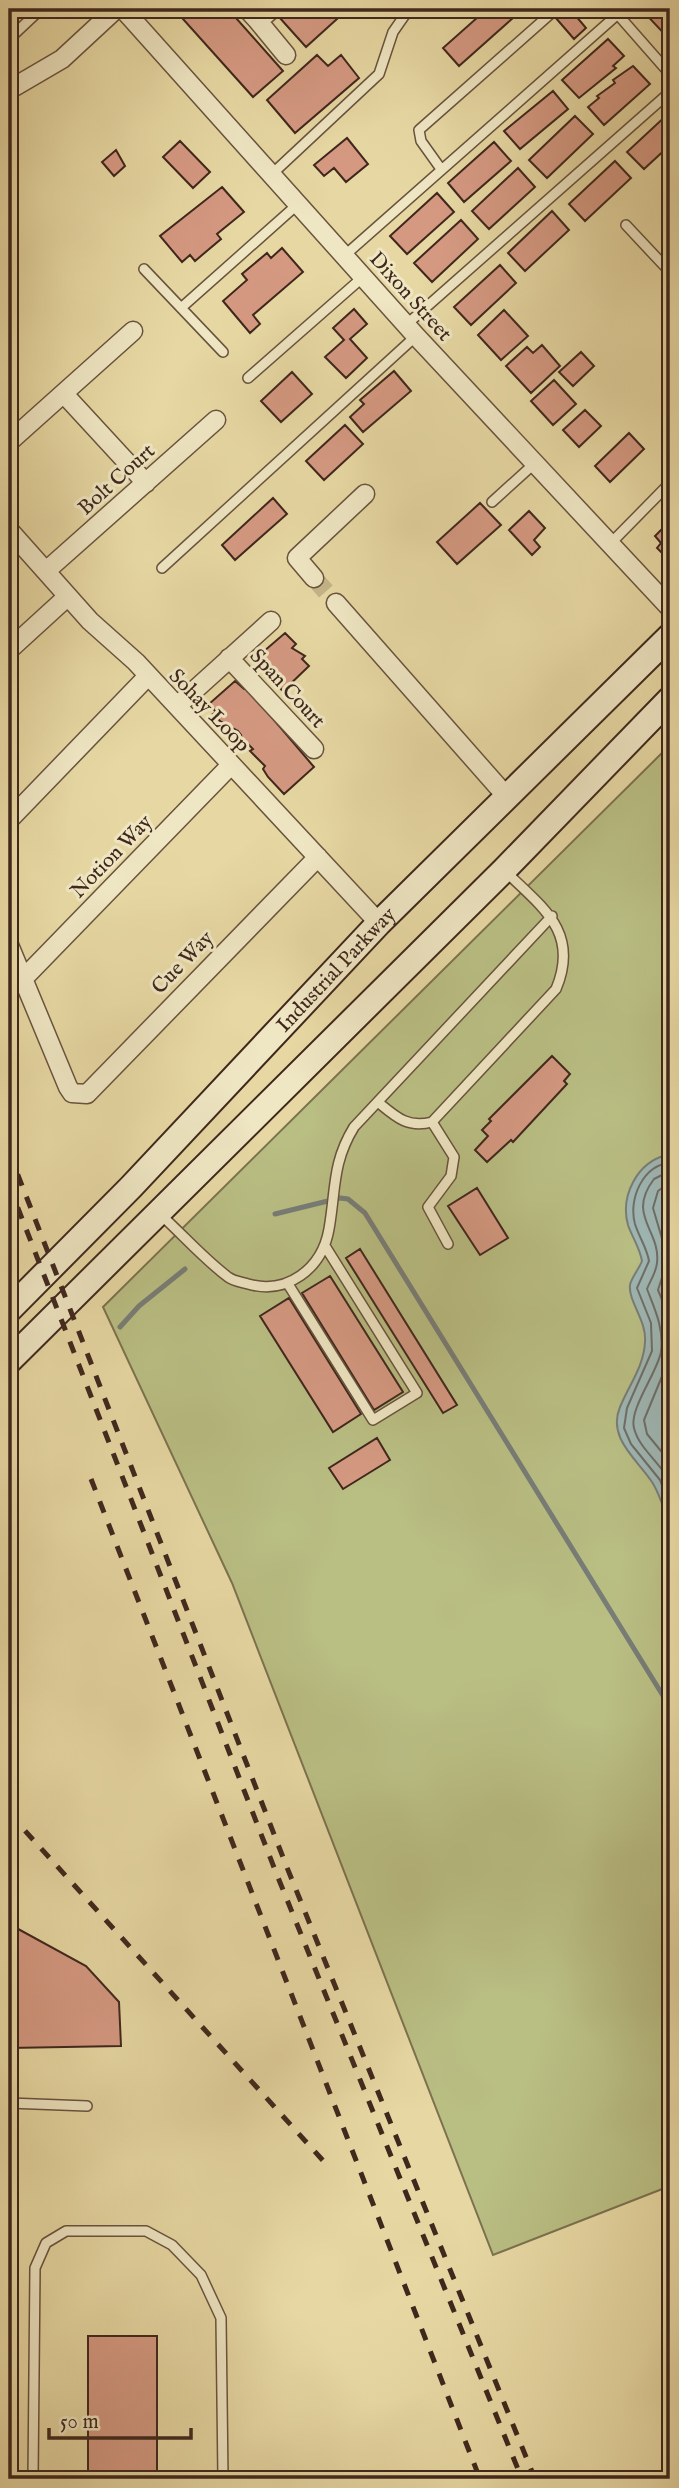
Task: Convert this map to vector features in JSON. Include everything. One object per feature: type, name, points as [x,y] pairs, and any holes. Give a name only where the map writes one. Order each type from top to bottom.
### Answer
[{"type":"main road","name":"Industrial Parkway","points":[[9,1310],[131,1187],[379,923],[670,636]]},
{"type":"main road","points":[[9,1361],[157,1211],[504,870],[670,699]]},
{"type":"street","points":[[9,90],[62,59],[116,9]]},
{"type":"street","name":"Dixon Street","points":[[123,9],[411,330],[536,461],[670,608]]},
{"type":"street","points":[[259,13],[286,55]]},
{"type":"street","points":[[9,442],[133,331]]},
{"type":"street","points":[[64,394],[145,483]]},
{"type":"street","name":"Bolt Court","points":[[46,571],[216,420]]},
{"type":"street","points":[[314,578],[297,558],[365,494]]},
{"type":"street","name":"Sohay Loop","points":[[9,530],[67,597],[101,633],[136,662],[147,677],[379,923]]},
{"type":"street","points":[[9,650],[67,597]]},
{"type":"street","points":[[336,603],[507,797]]},
{"type":"street","name":"Span Court","points":[[177,706],[271,621]]},
{"type":"street","name":"Span Court","points":[[229,658],[314,749]]},
{"type":"street","points":[[9,820],[147,677]]},
{"type":"street","name":"Notion Way","points":[[23,979],[231,765]]},
{"type":"street","name":"Cue Way","points":[[23,979],[68,1087],[79,1095],[93,1090],[201,974],[318,857]]},
{"type":"street","points":[[9,945],[23,979]]},
{"type":"lane","points":[[9,39],[41,9]]},
{"type":"lane","points":[[271,175],[379,74],[393,32],[409,9]]},
{"type":"lane","points":[[441,169],[421,141],[419,130],[556,9]]},
{"type":"lane","points":[[344,256],[616,11],[670,74]]},
{"type":"lane","points":[[162,568],[411,330],[670,92]]},
{"type":"lane","points":[[181,308],[298,204]]},
{"type":"lane","points":[[626,225],[670,272]]},
{"type":"lane","points":[[144,269],[223,352]]},
{"type":"lane","points":[[248,378],[363,277]]},
{"type":"lane","points":[[492,502],[536,461]]},
{"type":"lane","points":[[610,544],[670,484]]},
{"type":"lane","points":[[379,1103],[401,1121],[416,1126],[432,1122],[556,989],[565,968],[564,948],[552,916],[504,870]]},
{"type":"lane","points":[[157,1211],[230,1279],[260,1288],[288,1284],[307,1272],[325,1246],[334,1176],[342,1147],[354,1126],[379,1103],[552,916]]},
{"type":"lane","points":[[432,1122],[454,1157],[451,1176],[428,1207],[448,1244]]},
{"type":"lane","points":[[288,1284],[373,1420],[417,1393],[325,1246]]},
{"type":"lane","points":[[9,2103],[87,2106]]},
{"type":"lane","points":[[33,2479],[35,2268],[46,2243],[66,2231],[146,2231],[172,2245],[201,2275],[221,2318],[223,2479]]},
{"type":"green space","points":[[670,745],[670,2186],[493,2255],[232,1583],[103,1307]]},
{"type":"water","points":[[670,1156],[670,1520],[652,1482],[625,1448],[617,1429],[620,1407],[639,1367],[645,1342],[643,1326],[630,1291],[631,1282],[642,1261],[628,1225],[626,1214],[629,1192],[639,1173],[647,1165]]},
{"type":"building","points":[[9,9],[20,9],[9,19]]},
{"type":"building","points":[[174,9],[228,9],[283,71],[253,97]]},
{"type":"building","points":[[288,9],[348,9],[306,47],[279,17]]},
{"type":"building","points":[[487,9],[523,9],[459,66],[443,48]]},
{"type":"building","points":[[564,9],[570,9],[586,28],[574,39],[555,17]]},
{"type":"building","points":[[641,9],[670,9],[670,40]]},
{"type":"building","points":[[608,39],[624,56],[613,66],[616,68],[579,98],[562,80]]},
{"type":"building","points":[[317,55],[328,66],[341,55],[359,78],[295,133],[267,100]]},
{"type":"building","points":[[633,66],[650,84],[604,125],[588,107],[599,98],[597,96],[615,83],[613,80]]},
{"type":"building","points":[[553,91],[568,109],[520,149],[504,131]]},
{"type":"building","points":[[670,112],[670,145],[644,169],[627,152]]},
{"type":"building","points":[[575,116],[593,134],[547,178],[529,160]]},
{"type":"building","points":[[347,138],[368,164],[346,182],[334,168],[324,176],[314,165]]},
{"type":"building","points":[[180,141],[210,172],[193,188],[163,157]]},
{"type":"building","points":[[494,142],[511,161],[464,202],[448,183]]},
{"type":"building","points":[[116,150],[125,166],[114,176],[102,162]]},
{"type":"building","points":[[615,161],[631,178],[585,221],[569,204]]},
{"type":"building","points":[[518,168],[535,187],[489,229],[472,211]]},
{"type":"building","points":[[222,187],[244,212],[217,234],[221,239],[195,261],[190,255],[182,262],[160,236]]},
{"type":"building","points":[[437,193],[454,212],[407,254],[390,236]]},
{"type":"building","points":[[552,211],[569,230],[525,271],[508,253]]},
{"type":"building","points":[[461,220],[478,239],[432,282],[414,263]]},
{"type":"building","points":[[282,248],[303,272],[253,315],[260,324],[250,333],[223,301],[247,280],[242,274],[267,253],[271,258]]},
{"type":"building","points":[[500,265],[516,283],[471,325],[454,307]]},
{"type":"building","points":[[354,309],[367,324],[350,339],[367,358],[346,378],[325,357],[344,340],[333,328]]},
{"type":"building","points":[[504,310],[528,336],[501,360],[478,335]]},
{"type":"building","points":[[542,345],[560,366],[531,393],[506,366],[527,347],[533,353]]},
{"type":"building","points":[[581,352],[594,366],[573,386],[559,372]]},
{"type":"building","points":[[394,371],[411,391],[363,432],[350,417],[364,404],[360,400]]},
{"type":"building","points":[[292,372],[312,394],[281,422],[261,401]]},
{"type":"building","points":[[554,380],[576,404],[553,425],[531,401]]},
{"type":"building","points":[[585,410],[601,426],[579,447],[563,430]]},
{"type":"building","points":[[345,425],[363,444],[324,480],[306,461]]},
{"type":"building","points":[[629,433],[644,449],[610,482],[595,466]]},
{"type":"building","points":[[273,498],[287,514],[235,560],[222,545]]},
{"type":"building","points":[[480,503],[501,525],[457,564],[437,542]]},
{"type":"building","points":[[529,511],[545,528],[534,540],[540,547],[532,555],[509,530]]},
{"type":"building","points":[[670,521],[670,561],[657,548],[661,543],[655,536]]},
{"type":"building","points":[[285,633],[296,644],[292,648],[305,656],[302,659],[309,666],[283,691],[267,676],[269,674],[266,668],[256,658]]},
{"type":"building","points":[[235,681],[244,689],[246,687],[314,767],[284,794],[268,777],[263,769],[265,766],[250,751],[253,749],[249,745],[246,747],[238,737],[241,735],[238,731],[213,714],[216,712],[209,704]]},
{"type":"building","points":[[552,1056],[570,1074],[564,1081],[567,1084],[513,1142],[511,1140],[487,1162],[475,1150],[488,1136],[482,1130],[491,1121],[489,1119]]},
{"type":"building","points":[[477,1188],[508,1238],[480,1255],[448,1206]]},
{"type":"building","points":[[360,1249],[457,1405],[443,1413],[346,1258]]},
{"type":"building","points":[[330,1276],[403,1392],[374,1410],[302,1293]]},
{"type":"building","points":[[289,1298],[361,1414],[333,1432],[260,1316]]},
{"type":"building","points":[[377,1438],[390,1460],[343,1489],[329,1468]]},
{"type":"building","points":[[9,1924],[86,1966],[119,2002],[121,2046],[9,2048]]},
{"type":"building","points":[[88,2336],[157,2336],[157,2479],[88,2479]]},
{"type":"waterway","points":[[275,1214],[340,1198],[348,1199],[365,1213],[670,1707]]},
{"type":"waterway","points":[[120,1327],[139,1306],[185,1269]]},
{"type":"tunnel","points":[[314,578],[336,603]]},
{"type":"railway","points":[[9,1152],[286,1865],[535,2479]]},
{"type":"railway","points":[[9,1185],[275,1870],[522,2479]]},
{"type":"railway","points":[[91,1479],[480,2479]]},
{"type":"railway","points":[[9,1813],[327,2165]]}]
